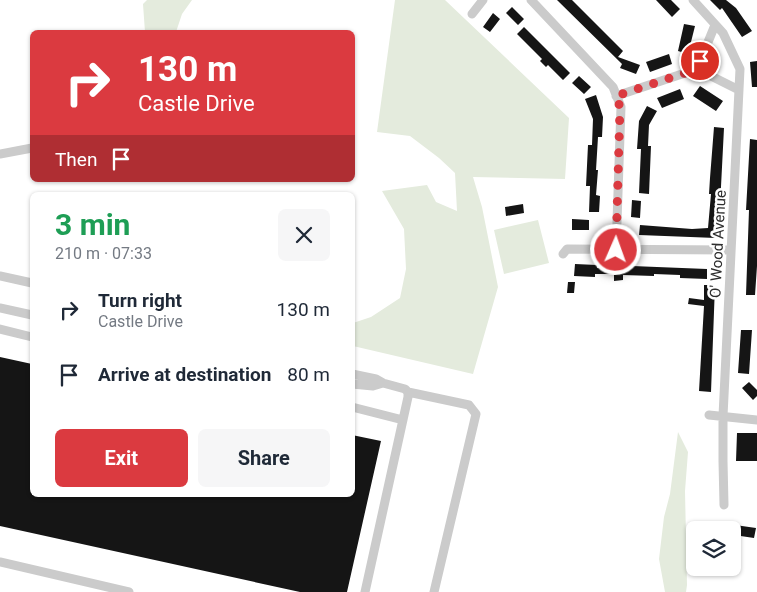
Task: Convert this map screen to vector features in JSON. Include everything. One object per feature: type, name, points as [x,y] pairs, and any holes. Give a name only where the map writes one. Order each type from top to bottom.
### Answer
[{"type":"street","points":[[472,14],[484,0]]},
{"type":"street","points":[[531,0],[613,87],[620,107],[616,250]]},
{"type":"street","name":"O' Wood Avenue","points":[[693,0],[723,33],[740,69],[724,416],[724,505]]},
{"type":"street","points":[[697,69],[715,24]]},
{"type":"street","points":[[616,96],[697,69],[739,90]]},
{"type":"street","points":[[0,154],[30,148]]},
{"type":"street","points":[[563,254],[567,249],[731,250]]},
{"type":"street","points":[[0,276],[30,283]]},
{"type":"street","points":[[0,308],[30,315]]},
{"type":"street","points":[[0,329],[30,336]]},
{"type":"street","points":[[355,375],[376,379],[383,384],[405,389],[408,392],[469,405],[476,414],[434,592]]},
{"type":"street","points":[[355,384],[373,386],[383,384]]},
{"type":"street","points":[[365,592],[408,392]]},
{"type":"street","points":[[355,408],[403,420]]},
{"type":"street","points":[[709,415],[757,420]]},
{"type":"street","points":[[0,562],[129,592]]},
{"type":"shaded area","points":[[147,0],[192,0],[182,14],[177,30],[145,30],[143,4]]},
{"type":"shaded area","points":[[395,0],[445,0],[569,118],[565,179],[473,177],[482,207],[498,287],[473,374],[355,346],[355,322],[371,317],[400,298],[406,269],[404,229],[382,191],[427,185],[436,202],[457,211],[455,173],[410,136],[377,132]]},
{"type":"shaded area","points":[[538,220],[549,263],[504,274],[494,230]]},
{"type":"shaded area","points":[[678,432],[688,452],[685,491],[686,592],[665,592],[659,559],[664,517],[670,494]]},
{"type":"building","points":[[557,0],[572,0],[623,51],[618,57],[640,65],[636,74],[620,68],[622,64]]},
{"type":"building","points":[[656,0],[671,0],[680,9],[672,17]]},
{"type":"building","points":[[710,0],[726,0],[736,8],[752,31],[742,37],[722,8],[720,10]]},
{"type":"building","points":[[512,7],[524,19],[518,25],[506,13]]},
{"type":"building","points":[[493,13],[500,19],[490,32],[483,27]]},
{"type":"building","points":[[684,24],[695,26],[688,54],[678,51]]},
{"type":"building","points":[[524,27],[570,73],[563,80],[548,65],[546,67],[540,61],[542,59],[517,34]]},
{"type":"building","points":[[669,54],[672,64],[650,72],[646,62]]},
{"type":"building","points":[[757,61],[757,87],[752,87],[750,62]]},
{"type":"building","points":[[579,76],[591,87],[584,94],[572,83]]},
{"type":"building","points":[[700,86],[723,101],[716,111],[693,96]]},
{"type":"building","points":[[680,89],[684,99],[662,108],[657,98]]},
{"type":"building","points":[[596,95],[603,117],[602,137],[598,137],[596,170],[598,170],[596,195],[600,196],[599,212],[589,212],[590,186],[586,186],[588,145],[592,145],[593,119],[585,99]]},
{"type":"building","points":[[647,106],[657,111],[649,125],[648,146],[651,146],[649,194],[639,193],[641,149],[637,149],[639,121]]},
{"type":"building","points":[[714,127],[724,128],[719,220],[717,219],[716,238],[639,235],[640,225],[692,229],[708,228]]},
{"type":"building","points":[[750,139],[757,140],[757,266],[755,295],[746,295],[749,210],[746,210]]},
{"type":"building","points":[[632,200],[641,201],[640,218],[631,217]]},
{"type":"building","points":[[523,204],[524,213],[506,216],[505,207]]},
{"type":"building","points":[[572,219],[589,220],[589,230],[572,230]]},
{"type":"building","points":[[575,264],[597,265],[597,268],[632,268],[632,266],[707,269],[707,279],[680,278],[680,275],[654,274],[654,276],[623,275],[623,280],[614,281],[614,274],[595,274],[595,277],[574,276]]},
{"type":"building","points":[[568,282],[575,282],[574,293],[567,293]]},
{"type":"building","points":[[704,285],[715,285],[711,392],[699,391],[704,306],[688,304],[689,298],[704,300]]},
{"type":"building","points":[[741,330],[752,330],[749,374],[738,373]]},
{"type":"building","points":[[0,357],[30,364],[30,497],[355,497],[355,436],[381,441],[347,592],[300,592],[0,526]]},
{"type":"building","points":[[749,382],[757,390],[757,396],[753,400],[742,388]]},
{"type":"building","points":[[737,433],[757,433],[757,461],[736,461]]},
{"type":"building","points":[[741,526],[756,528],[754,538],[741,536]]},
{"type":"route","points":[[616,250],[620,107],[616,96],[697,69],[700,61]]}]
